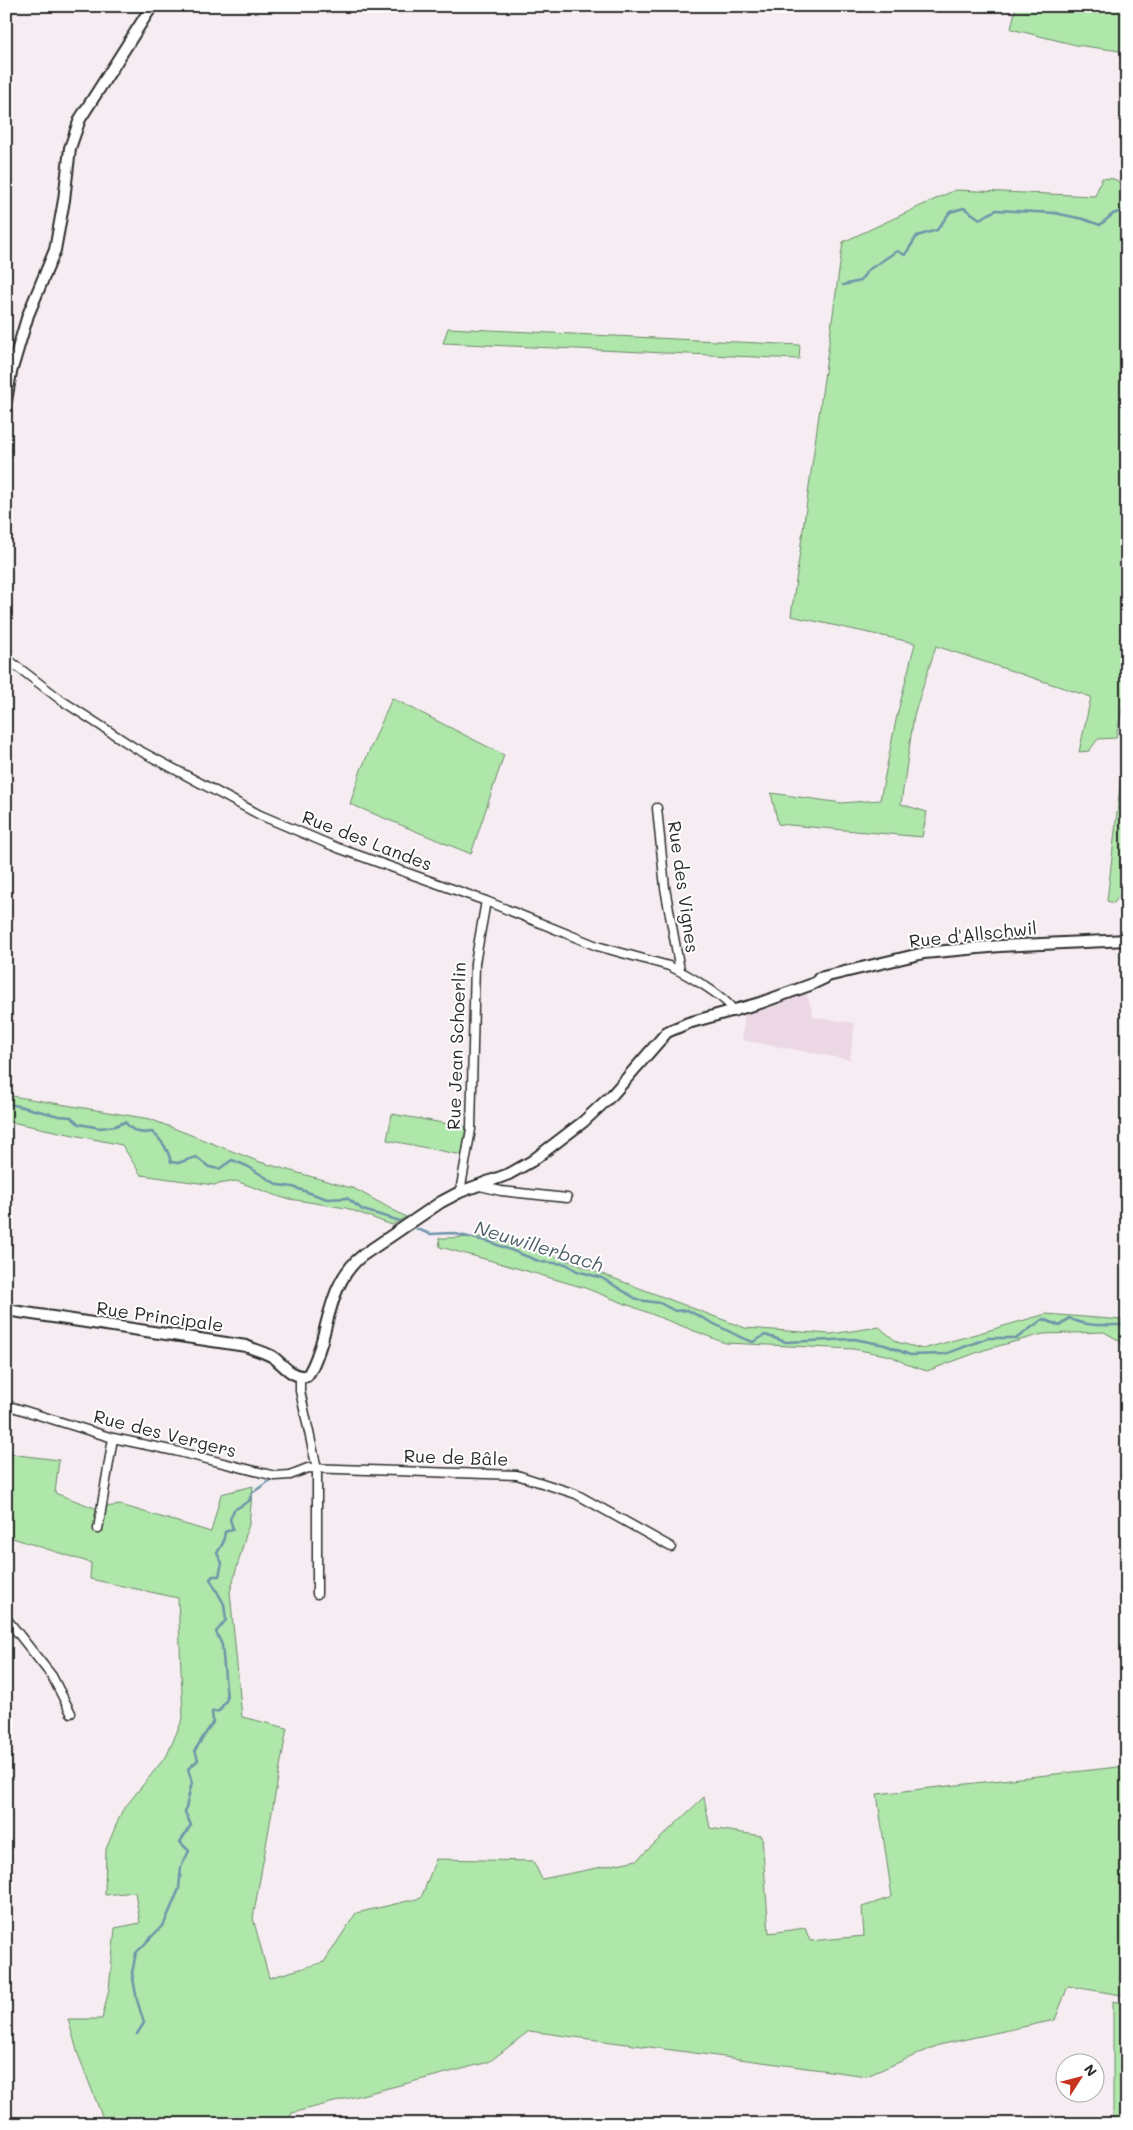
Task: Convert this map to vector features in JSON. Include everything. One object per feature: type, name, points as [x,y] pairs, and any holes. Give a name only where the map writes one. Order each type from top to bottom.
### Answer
[{"type":"street","points":[[6,401],[11,372],[28,315],[55,250],[64,200],[70,148],[80,119],[152,6]]},
{"type":"street","name":"Rue des Landes","points":[[6,658],[61,700],[135,748],[260,815],[338,848],[486,901],[597,946],[680,970],[727,1002],[734,1012]]},
{"type":"street","name":"Rue des Vignes","points":[[657,808],[665,888],[680,970]]},
{"type":"street","name":"Rue Jean Schoerlin","points":[[460,1192],[470,1129],[475,963],[486,901]]},
{"type":"street","name":"Rue d'Allschwil","points":[[300,1377],[307,1376],[312,1370],[336,1291],[352,1263],[441,1202],[460,1192],[509,1174],[532,1161],[583,1122],[613,1094],[667,1032],[688,1023],[734,1012],[825,978],[924,954],[1000,946],[1127,940]]},
{"type":"street","points":[[480,1186],[501,1191],[567,1198]]},
{"type":"street","name":"Rue Principale","points":[[6,1310],[246,1346],[272,1357],[291,1374],[300,1377]]},
{"type":"street","points":[[300,1377],[300,1391],[317,1469],[317,1594]]},
{"type":"street","name":"Rue des Vergers","points":[[6,1405],[113,1438],[175,1451],[275,1476],[290,1475],[308,1468],[317,1469]]},
{"type":"street","points":[[98,1529],[113,1438]]},
{"type":"street","name":"Rue de Bâle","points":[[317,1469],[473,1472],[517,1475],[576,1494],[671,1547]]},
{"type":"street","points":[[6,1618],[52,1676],[71,1713]]},
{"type":"shaded area","points":[[803,982],[814,1017],[855,1023],[850,1060],[742,1040],[746,1000]]},
{"type":"green space","points":[[1016,6],[1127,6],[1127,52],[1076,45],[1011,29]]},
{"type":"green space","points":[[1102,178],[1114,179],[1127,187],[1127,712],[1122,709],[1116,738],[1098,739],[1089,751],[1079,752],[1091,697],[936,646],[914,715],[901,804],[927,812],[922,837],[778,824],[771,793],[842,803],[880,800],[896,720],[915,643],[791,616],[843,242],[955,190],[1095,196]]},
{"type":"green space","points":[[448,328],[800,345],[799,359],[443,343]]},
{"type":"green space","points":[[392,698],[504,755],[471,854],[350,804],[361,770]]},
{"type":"green space","points":[[1127,725],[1127,886],[1114,903],[1107,901]]},
{"type":"green space","points":[[6,1095],[150,1119],[260,1162],[355,1189],[406,1217],[392,1225],[346,1208],[283,1198],[236,1181],[214,1185],[141,1175],[122,1145],[6,1121]]},
{"type":"green space","points":[[392,1114],[466,1127],[462,1155],[387,1140]]},
{"type":"green space","points":[[484,1237],[531,1247],[745,1328],[831,1334],[879,1327],[897,1342],[923,1349],[1046,1314],[1123,1320],[1127,1324],[1127,1355],[1120,1341],[1104,1332],[1043,1334],[984,1350],[927,1371],[906,1364],[891,1356],[853,1349],[725,1343],[585,1288],[440,1247],[439,1238]]},
{"type":"green space","points":[[6,1451],[18,1455],[59,1460],[55,1493],[95,1508],[121,1505],[211,1532],[221,1494],[253,1486],[249,1524],[230,1592],[242,1717],[287,1728],[253,1918],[269,1978],[324,1962],[356,1913],[421,1898],[436,1859],[533,1861],[542,1879],[637,1860],[704,1797],[710,1828],[762,1836],[769,1933],[805,1928],[810,1941],[864,1936],[862,1907],[892,1897],[877,1794],[1127,1766],[1127,1996],[1068,1986],[1055,2020],[939,2045],[867,2076],[529,2031],[489,2062],[292,2113],[286,2124],[105,2124],[78,2054],[68,2019],[102,2019],[109,1989],[115,1928],[140,1923],[135,1892],[105,1895],[106,1849],[122,1811],[167,1755],[183,1718],[178,1598],[90,1579],[91,1563],[6,1536]]},
{"type":"green space","points":[[1113,2001],[1127,2005],[1127,2124],[1113,2124]]},
{"type":"waterway","points":[[843,285],[860,281],[868,270],[897,251],[905,255],[917,236],[937,230],[950,212],[964,208],[980,219],[996,210],[1055,213],[1100,225],[1113,214],[1127,209]]},
{"type":"waterway","name":"Neuwillerbach","points":[[6,1103],[59,1116],[71,1117],[79,1124],[100,1128],[115,1126],[125,1122],[137,1132],[152,1132],[156,1135],[166,1149],[171,1162],[178,1163],[196,1157],[209,1167],[219,1169],[232,1160],[247,1166],[278,1185],[293,1187],[327,1199],[347,1198],[363,1210],[400,1221]]},
{"type":"waterway","name":"Neuwillerbach","points":[[417,1229],[430,1234],[451,1233],[490,1242],[541,1262],[566,1264],[577,1271],[602,1278],[638,1300],[660,1303],[675,1311],[687,1310],[753,1342],[765,1335],[786,1342],[854,1339],[885,1345],[910,1355],[945,1354],[988,1338],[1017,1338],[1043,1319],[1060,1326],[1069,1318],[1088,1324],[1123,1325],[1127,1331]]},
{"type":"waterway","points":[[137,2034],[144,2023],[132,1973],[136,1953],[164,1924],[179,1889],[181,1867],[189,1851],[180,1842],[191,1825],[185,1812],[192,1782],[188,1769],[198,1760],[195,1750],[213,1722],[212,1712],[219,1711],[227,1699],[222,1645],[216,1632],[226,1620],[224,1604],[210,1579],[213,1576],[219,1576],[222,1563],[217,1553],[223,1543],[225,1532],[233,1529],[230,1519],[234,1510],[249,1501],[252,1493],[272,1479]]}]
